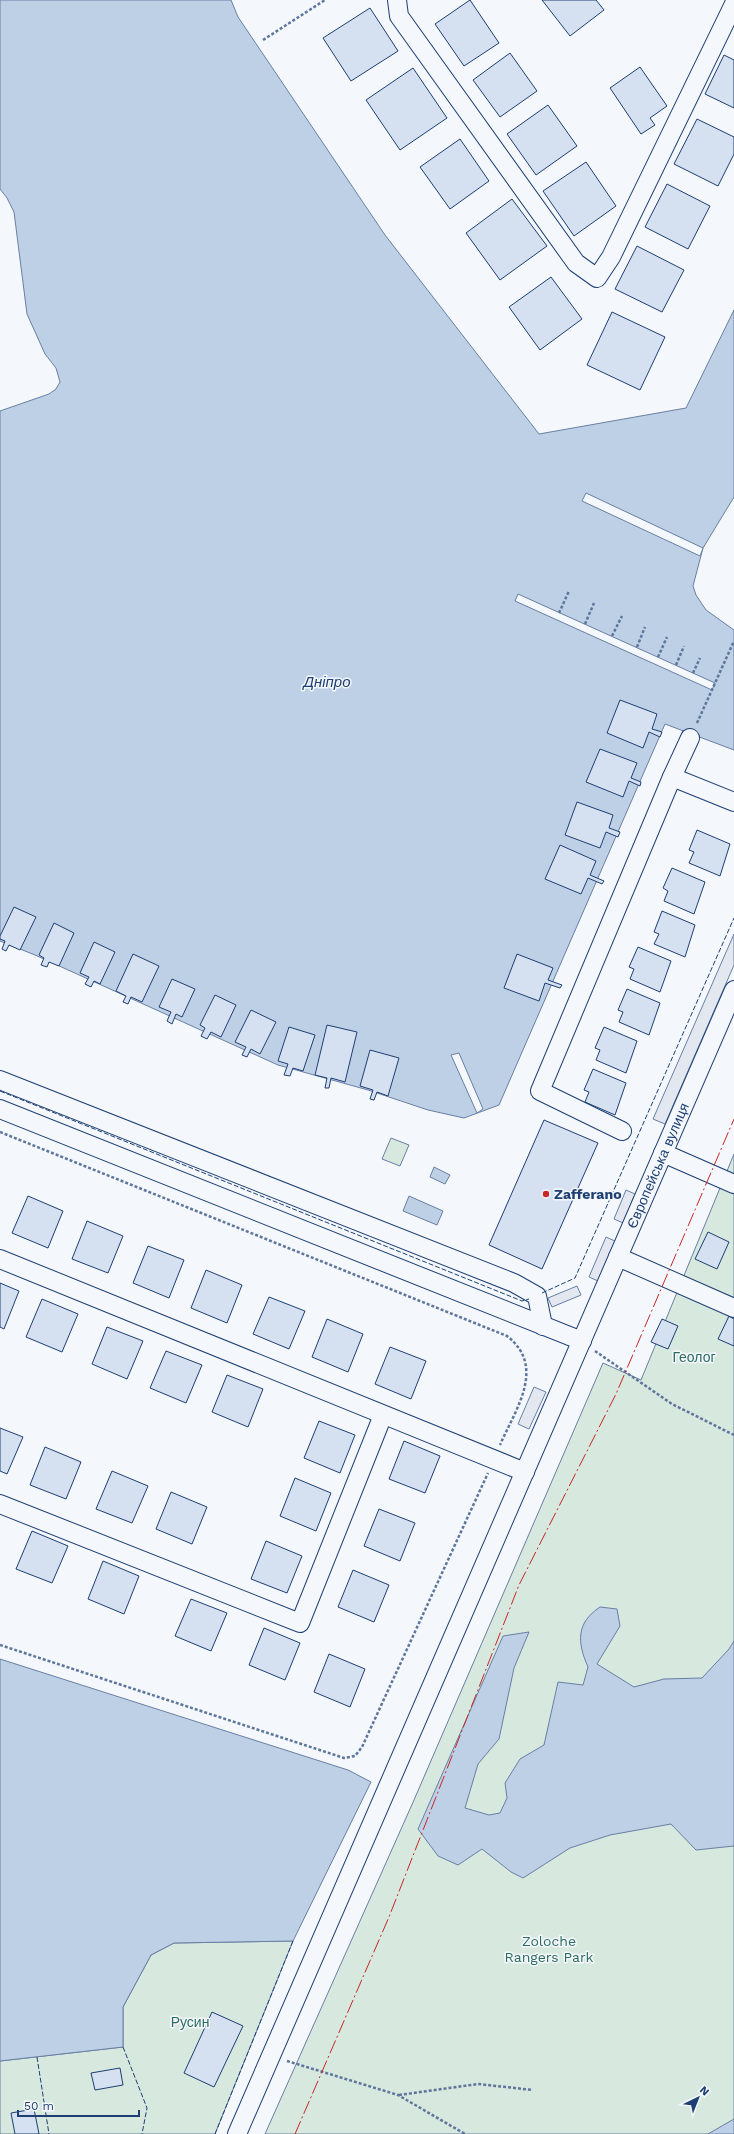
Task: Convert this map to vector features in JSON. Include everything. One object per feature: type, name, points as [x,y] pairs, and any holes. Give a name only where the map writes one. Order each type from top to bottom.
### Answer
[{"type":"street","points":[[397,0],[399,16],[576,264],[597,278],[611,257],[734,4]]},
{"type":"street","points":[[622,1131],[540,1091],[672,777],[690,738]]},
{"type":"street","points":[[672,777],[734,802]]},
{"type":"street","name":"Європейська вулиця","points":[[237,2134],[734,990]]},
{"type":"street","points":[[0,1080],[514,1283],[536,1296],[543,1326]]},
{"type":"street","points":[[0,1109],[582,1342]]},
{"type":"street","points":[[663,1153],[729,1181]]},
{"type":"street","points":[[618,1257],[734,1308]]},
{"type":"street","points":[[0,1259],[525,1472]]},
{"type":"street","points":[[0,1504],[300,1623],[383,1415]]},
{"type":"path","points":[[263,40],[325,0]]},
{"type":"path","points":[[559,612],[569,591]]},
{"type":"path","points":[[585,624],[594,602]]},
{"type":"path","points":[[612,636],[622,616]]},
{"type":"path","points":[[637,647],[645,627]]},
{"type":"path","points":[[658,657],[667,637]]},
{"type":"path","points":[[690,738],[734,641]]},
{"type":"path","points":[[676,665],[684,646]]},
{"type":"path","points":[[693,673],[700,658]]},
{"type":"path","points":[[0,1132],[507,1336],[521,1350],[526,1360],[527,1380],[494,1459],[362,1747],[355,1756],[344,1758],[0,1645]]},
{"type":"path","points":[[582,1342],[672,1404],[734,1435]]},
{"type":"path","points":[[271,2056],[398,2095],[465,2134]]},
{"type":"path","points":[[398,2095],[478,2084],[533,2090]]},
{"type":"green space","points":[[391,1138],[409,1145],[400,1166],[382,1159]]},
{"type":"green space","name":"Zoloche Rangers Park","points":[[734,1154],[734,2134],[265,2134],[414,1800],[603,1363],[641,1380]]},
{"type":"green space","name":"Русин","points":[[293,1941],[215,2134],[0,2134],[0,2061],[123,2047],[123,2007],[151,1955],[174,1943]]},
{"type":"shaded area","points":[[734,934],[734,965],[665,1124],[653,1119]]},
{"type":"shaded area","points":[[626,1190],[635,1194],[623,1223],[614,1219]]},
{"type":"shaded area","points":[[606,1237],[615,1241],[598,1281],[589,1277]]},
{"type":"shaded area","points":[[577,1286],[581,1295],[552,1307],[548,1298]]},
{"type":"shaded area","points":[[534,1387],[546,1392],[529,1429],[518,1424]]},
{"type":"water","name":"Дніпро","points":[[0,0],[231,0],[238,17],[385,235],[539,434],[686,408],[734,310],[734,497],[703,548],[693,586],[696,595],[706,610],[734,630],[734,750],[665,724],[499,1105],[464,1118],[428,1110],[368,1090],[278,1065],[35,955],[0,941],[0,411],[49,394],[56,389],[60,382],[56,368],[45,354],[27,314],[14,212],[7,198],[0,189]]},
{"type":"water","points":[[434,1167],[450,1175],[445,1184],[430,1177]]},
{"type":"water","points":[[409,1196],[443,1211],[437,1225],[403,1211]]},
{"type":"water","points":[[600,1607],[617,1609],[620,1626],[597,1664],[634,1687],[664,1679],[702,1678],[729,1649],[734,1641],[734,1846],[696,1850],[671,1824],[610,1835],[570,1848],[523,1878],[511,1872],[482,1849],[458,1865],[438,1856],[418,1829],[503,1636],[529,1632],[514,1668],[499,1739],[478,1764],[465,1808],[489,1815],[500,1813],[507,1798],[505,1783],[520,1759],[544,1745],[558,1682],[583,1685],[588,1667],[582,1649],[581,1634],[586,1620]]},
{"type":"water","points":[[0,1659],[348,1770],[371,1782],[293,1941],[174,1943],[151,1955],[123,2007],[123,2047],[0,2061]]},
{"type":"water","points":[[734,2119],[734,2134],[708,2134]]},
{"type":"pier","points":[[586,493],[703,548],[700,556],[582,501]]},
{"type":"pier","points":[[518,594],[715,683],[712,690],[515,601]]},
{"type":"pier","points":[[459,1053],[483,1109],[477,1113],[451,1055]]},
{"type":"building","points":[[470,0],[499,43],[464,66],[435,24]]},
{"type":"building","points":[[542,0],[596,0],[604,10],[570,36]]},
{"type":"building","points":[[370,8],[398,51],[351,81],[323,38]]},
{"type":"building","points":[[510,53],[537,91],[500,117],[473,80]]},
{"type":"building","points":[[724,55],[734,60],[734,108],[705,94]]},
{"type":"building","points":[[640,67],[667,106],[650,118],[655,125],[641,134],[610,88]]},
{"type":"building","points":[[413,68],[447,118],[400,150],[366,100]]},
{"type":"building","points":[[548,105],[577,146],[536,175],[507,134]]},
{"type":"building","points":[[697,119],[734,137],[734,154],[718,186],[674,164]]},
{"type":"building","points":[[460,139],[489,181],[450,209],[420,167]]},
{"type":"building","points":[[586,162],[616,206],[574,236],[543,191]]},
{"type":"building","points":[[667,184],[710,206],[688,249],[645,227]]},
{"type":"building","points":[[512,199],[547,246],[500,280],[466,233]]},
{"type":"building","points":[[637,246],[684,270],[662,312],[615,289]]},
{"type":"building","points":[[551,277],[582,319],[540,350],[509,307]]},
{"type":"building","points":[[612,312],[665,337],[640,390],[587,365]]},
{"type":"building","points":[[620,700],[657,714],[652,729],[662,732],[660,737],[649,732],[643,748],[607,733]]},
{"type":"building","points":[[600,749],[637,763],[631,778],[641,782],[640,786],[629,781],[623,797],[586,782]]},
{"type":"building","points":[[577,802],[613,815],[609,828],[620,832],[618,837],[606,832],[600,848],[565,835]]},
{"type":"building","points":[[697,830],[730,844],[720,876],[689,863],[694,852],[689,850]]},
{"type":"building","points":[[560,845],[596,861],[590,875],[604,881],[602,884],[588,878],[581,894],[545,879]]},
{"type":"building","points":[[672,868],[705,882],[694,914],[664,901],[668,891],[663,888]]},
{"type":"building","points":[[14,907],[36,917],[20,950],[9,945],[6,951],[2,949],[5,941],[0,939],[0,936]]},
{"type":"building","points":[[662,911],[695,925],[685,957],[654,944],[659,934],[654,932]]},
{"type":"building","points":[[54,923],[74,933],[59,966],[49,962],[47,967],[41,965],[44,958],[39,955]]},
{"type":"building","points":[[94,942],[115,952],[100,984],[94,981],[91,987],[85,984],[89,977],[80,973]]},
{"type":"building","points":[[638,947],[671,961],[660,992],[630,979],[634,969],[629,967]]},
{"type":"building","points":[[133,954],[159,966],[142,1002],[131,997],[128,1004],[123,1002],[126,996],[116,991]]},
{"type":"building","points":[[517,954],[553,968],[548,980],[562,985],[560,988],[545,983],[539,1001],[504,988]]},
{"type":"building","points":[[172,979],[195,989],[182,1017],[176,1014],[172,1024],[167,1021],[171,1012],[159,1007]]},
{"type":"building","points":[[627,989],[660,1003],[649,1035],[619,1022],[623,1012],[618,1010]]},
{"type":"building","points":[[215,995],[236,1005],[221,1037],[211,1032],[207,1039],[201,1036],[205,1028],[200,1025]]},
{"type":"building","points":[[251,1010],[276,1022],[260,1054],[251,1049],[247,1057],[242,1055],[246,1047],[235,1042]]},
{"type":"building","points":[[327,1025],[357,1032],[345,1082],[331,1078],[329,1088],[325,1088],[327,1078],[315,1075]]},
{"type":"building","points":[[289,1027],[315,1035],[303,1071],[293,1068],[290,1076],[284,1075],[288,1064],[278,1061]]},
{"type":"building","points":[[604,1027],[637,1041],[626,1073],[596,1060],[600,1050],[595,1048]]},
{"type":"building","points":[[370,1050],[399,1058],[388,1096],[377,1092],[374,1100],[370,1099],[373,1090],[360,1086]]},
{"type":"building","points":[[593,1069],[626,1083],[615,1115],[585,1102],[589,1092],[584,1090]]},
{"type":"building","points":[[544,1120],[598,1143],[542,1269],[489,1245]]},
{"type":"building","points":[[28,1196],[63,1211],[48,1248],[12,1233]]},
{"type":"building","points":[[87,1221],[123,1236],[108,1273],[72,1259]]},
{"type":"building","points":[[708,1232],[729,1242],[717,1269],[695,1259]]},
{"type":"building","points":[[148,1246],[184,1260],[169,1298],[133,1283]]},
{"type":"building","points":[[206,1270],[242,1285],[227,1323],[191,1308]]},
{"type":"building","points":[[0,1283],[19,1291],[4,1329],[0,1327]]},
{"type":"building","points":[[269,1297],[305,1311],[289,1349],[253,1334]]},
{"type":"building","points":[[42,1299],[78,1314],[62,1352],[26,1337]]},
{"type":"building","points":[[729,1316],[734,1319],[734,1346],[718,1339]]},
{"type":"building","points":[[327,1319],[363,1334],[348,1372],[312,1357]]},
{"type":"building","points":[[662,1319],[678,1326],[668,1349],[651,1342]]},
{"type":"building","points":[[107,1327],[143,1341],[127,1379],[92,1364]]},
{"type":"building","points":[[390,1347],[426,1361],[411,1399],[375,1384]]},
{"type":"building","points":[[166,1351],[202,1365],[186,1403],[150,1388]]},
{"type":"building","points":[[227,1375],[263,1389],[248,1427],[212,1412]]},
{"type":"building","points":[[319,1421],[355,1435],[340,1473],[304,1458]]},
{"type":"building","points":[[0,1428],[23,1437],[7,1474],[0,1471]]},
{"type":"building","points":[[404,1441],[440,1456],[425,1493],[389,1479]]},
{"type":"building","points":[[45,1447],[81,1462],[66,1499],[30,1485]]},
{"type":"building","points":[[112,1471],[148,1486],[132,1523],[96,1509]]},
{"type":"building","points":[[295,1478],[331,1493],[316,1531],[280,1516]]},
{"type":"building","points":[[171,1492],[207,1507],[192,1544],[156,1529]]},
{"type":"building","points":[[379,1509],[415,1523],[400,1561],[364,1546]]},
{"type":"building","points":[[32,1531],[68,1546],[52,1583],[16,1569]]},
{"type":"building","points":[[266,1541],[302,1556],[287,1593],[251,1579]]},
{"type":"building","points":[[103,1561],[139,1576],[124,1614],[88,1599]]},
{"type":"building","points":[[353,1570],[389,1585],[374,1622],[338,1607]]},
{"type":"building","points":[[191,1599],[227,1613],[211,1651],[175,1636]]},
{"type":"building","points":[[264,1628],[300,1643],[285,1680],[249,1665]]},
{"type":"building","points":[[329,1654],[365,1669],[350,1707],[314,1692]]},
{"type":"building","points":[[212,2012],[243,2026],[214,2087],[184,2073]]},
{"type":"building","points":[[120,2068],[123,2085],[95,2090],[91,2073]]},
{"type":"building","points":[[34,2109],[39,2134],[15,2134],[11,2113]]},
{"type":"fence","points":[[542,1293],[575,1278],[734,918]]},
{"type":"fence","points":[[0,1091],[522,1301],[529,1299]]},
{"type":"fence","points":[[215,2134],[293,1941]]},
{"type":"fence","points":[[123,2047],[147,2108],[142,2134]]},
{"type":"fence","points":[[37,2057],[49,2134]]},
{"type":"power","points":[[295,2134],[389,1917],[519,1585],[616,1394],[734,1119]]},
{"type":"place","name":"Zafferano","points":[[546,1194]]},
{"type":"park label","name":"Геолог","points":[[694,1357]]}]
